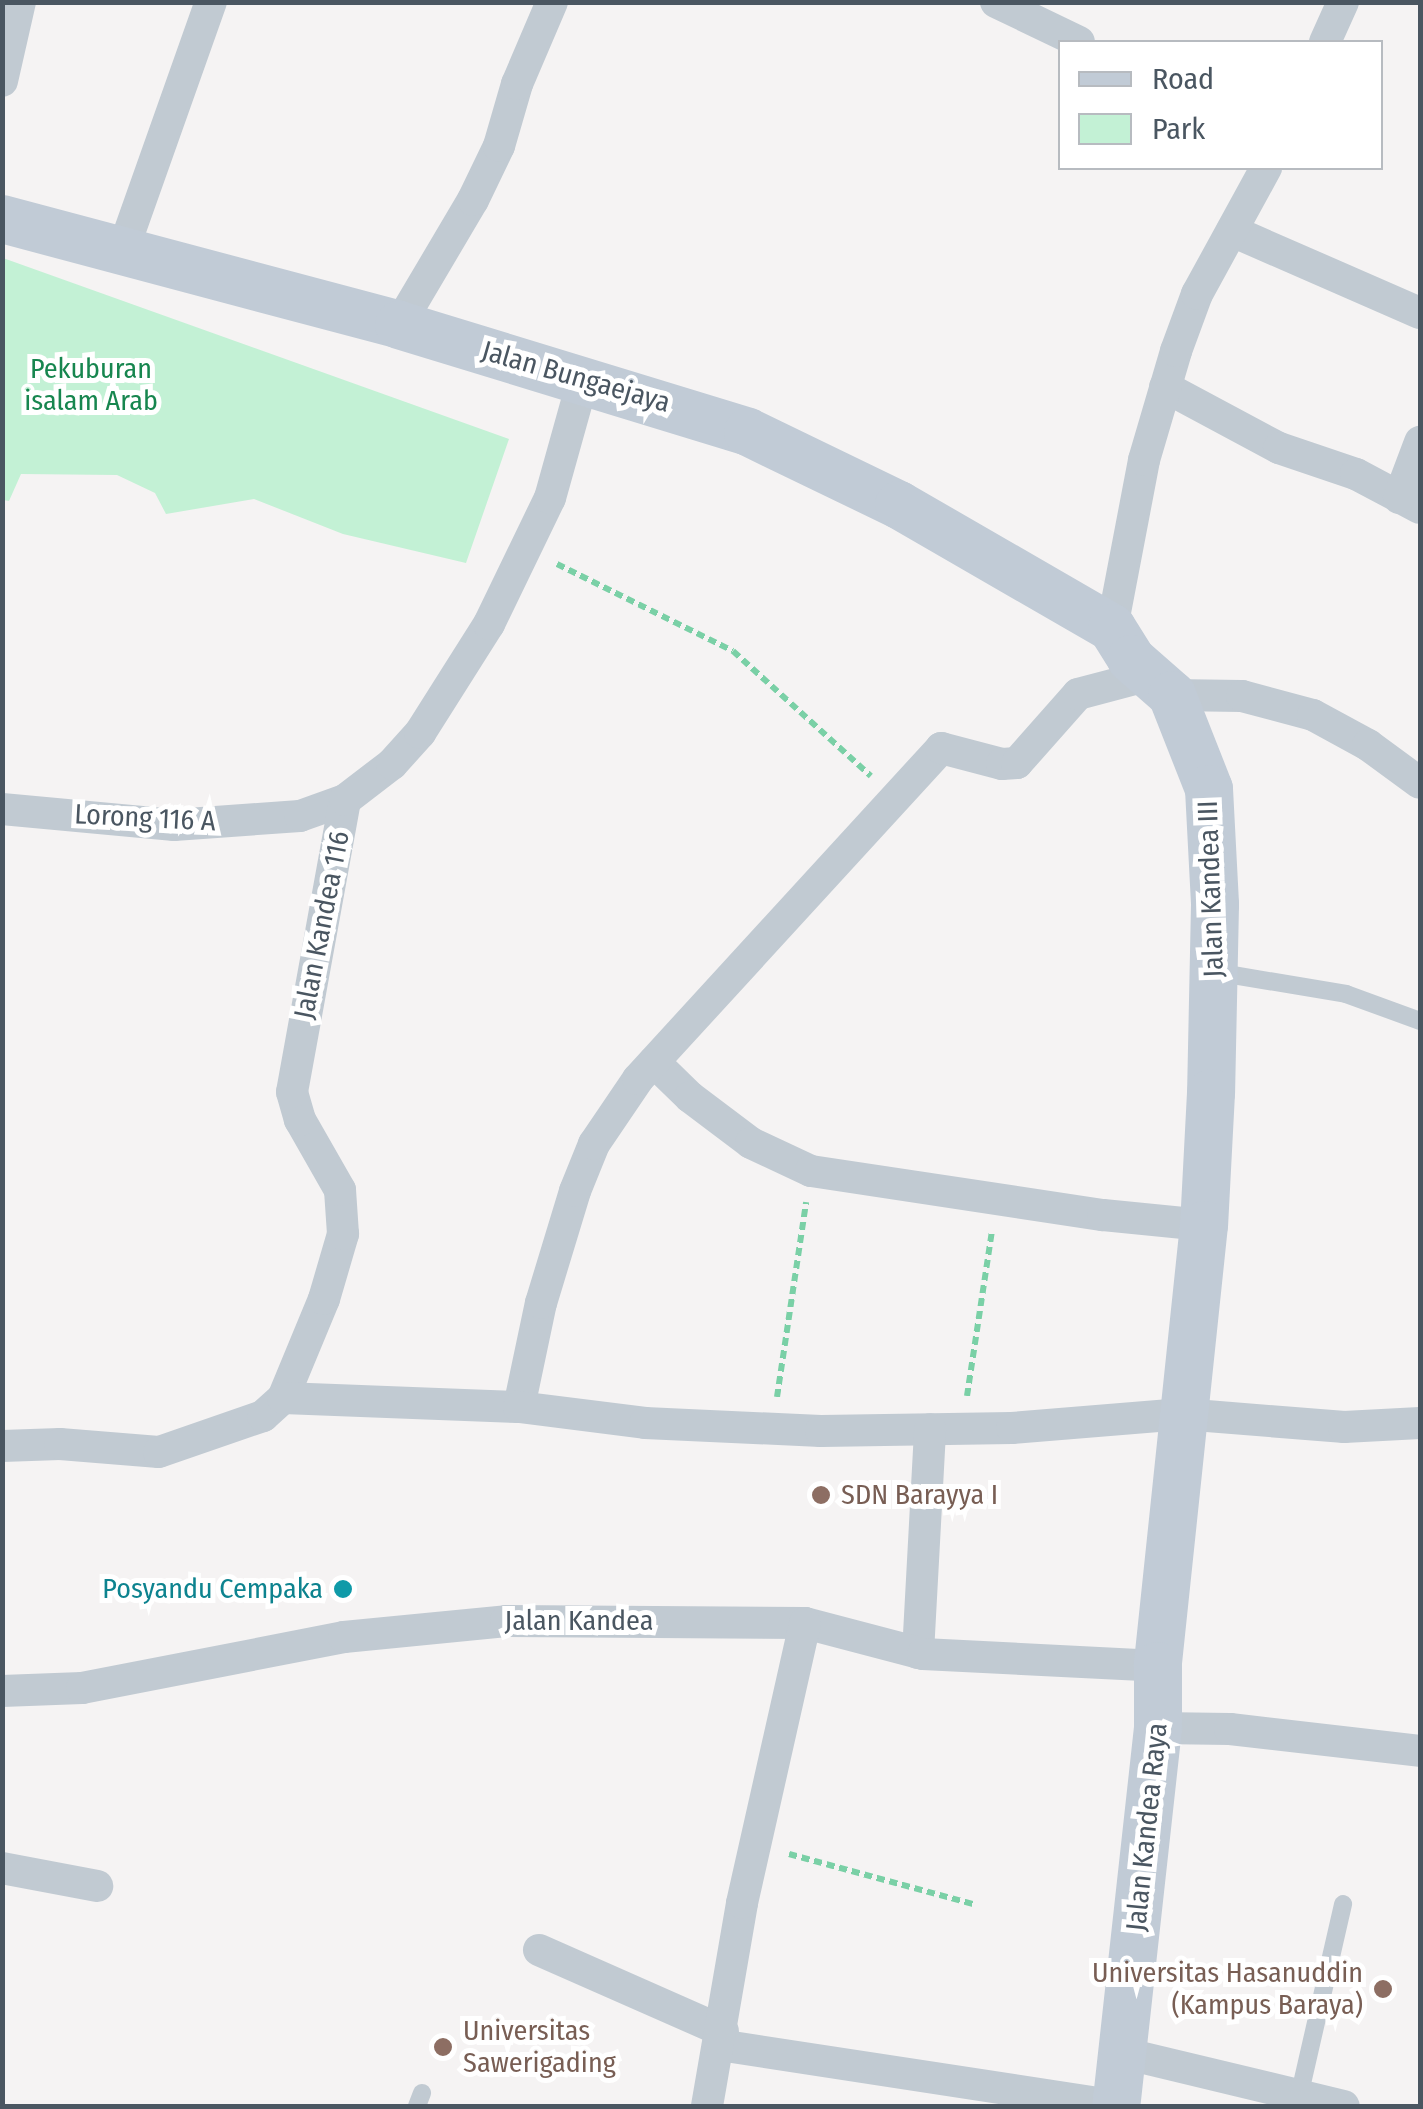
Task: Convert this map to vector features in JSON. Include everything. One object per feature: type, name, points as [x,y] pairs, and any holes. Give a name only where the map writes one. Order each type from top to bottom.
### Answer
[{"type":"street","points":[[2,81],[20,2]]},
{"type":"street","points":[[123,250],[211,2]]},
{"type":"street","points":[[399,324],[492,159],[552,2]]},
{"type":"street","points":[[996,2],[1076,40]]},
{"type":"street","points":[[1327,40],[1343,2]]},
{"type":"street","points":[[1112,628],[1144,460],[1165,386],[1198,294],[1265,170]]},
{"type":"street","name":"Jalan Bungaejaya","points":[[2,219],[399,324],[687,410],[810,459],[1112,628]]},
{"type":"street","points":[[1232,232],[1420,313]]},
{"type":"street","name":"Jalan Kandea 116","points":[[283,1398],[324,1300],[343,1234],[340,1190],[300,1120],[292,1092],[345,800],[392,764],[438,709],[489,624],[560,471],[582,380]]},
{"type":"street","points":[[1165,386],[1279,448],[1356,474],[1410,503],[1420,442]]},
{"type":"street","name":"Jalan Kandea III","points":[[1112,628],[1131,659],[1161,685],[1209,789],[1214,972],[1204,1225],[1158,1666]]},
{"type":"street","points":[[519,1406],[541,1303],[575,1191],[618,1103],[942,748],[1002,764],[1017,762],[1078,694],[1161,685],[1242,696],[1313,715],[1368,744],[1420,784]]},
{"type":"street","name":"Lorong 116 A","points":[[2,809],[174,825],[300,816],[345,800]]},
{"type":"street","points":[[654,1062],[690,1097],[751,1143],[811,1171],[1204,1225]]},
{"type":"street","points":[[2,1446],[60,1444],[159,1452],[264,1416],[283,1398],[519,1406],[645,1423],[773,1428],[946,1430],[1182,1414],[1344,1427],[1420,1423]]},
{"type":"street","points":[[918,1653],[946,1430]]},
{"type":"street","name":"Jalan Kandea","points":[[2,1691],[116,1683],[260,1651],[457,1623],[805,1623],[918,1653],[1158,1666]]},
{"type":"street","points":[[707,2106],[754,1845],[805,1623]]},
{"type":"street","name":"Jalan Kandea Raya","points":[[1116,2106],[1158,1728],[1158,1666]]},
{"type":"street","points":[[1158,1728],[1230,1729],[1420,1751]]},
{"type":"street","points":[[2,1868],[96,1886]]},
{"type":"street","points":[[539,1950],[721,2038],[1116,2106]]},
{"type":"street","points":[[1123,2053],[1298,2101],[1344,2106]]},
{"type":"lane","points":[[1214,972],[1346,994],[1392,1014],[1420,1021]]},
{"type":"lane","points":[[1298,2101],[1343,1904]]},
{"type":"path","points":[[525,548],[734,651],[896,798]]},
{"type":"path","points":[[773,1428],[811,1171]]},
{"type":"path","points":[[946,1430],[996,1199]]},
{"type":"path","points":[[754,1845],[972,1904]]},
{"type":"green space","name":"Pekuburan isalam Arab","points":[[3,258],[509,439],[466,563],[343,534],[254,499],[166,514],[155,493],[117,475],[21,474],[9,501],[3,500]]},
{"type":"place","name":"SDN Barayya I","points":[[821,1495]]},
{"type":"place","name":"Posyandu Cempaka","points":[[343,1589]]},
{"type":"place","name":"Universitas Hasanuddin (Kampus Baraya)","points":[[1383,1989]]},
{"type":"place","name":"Universitas Sawerigading","points":[[443,2047]]}]
